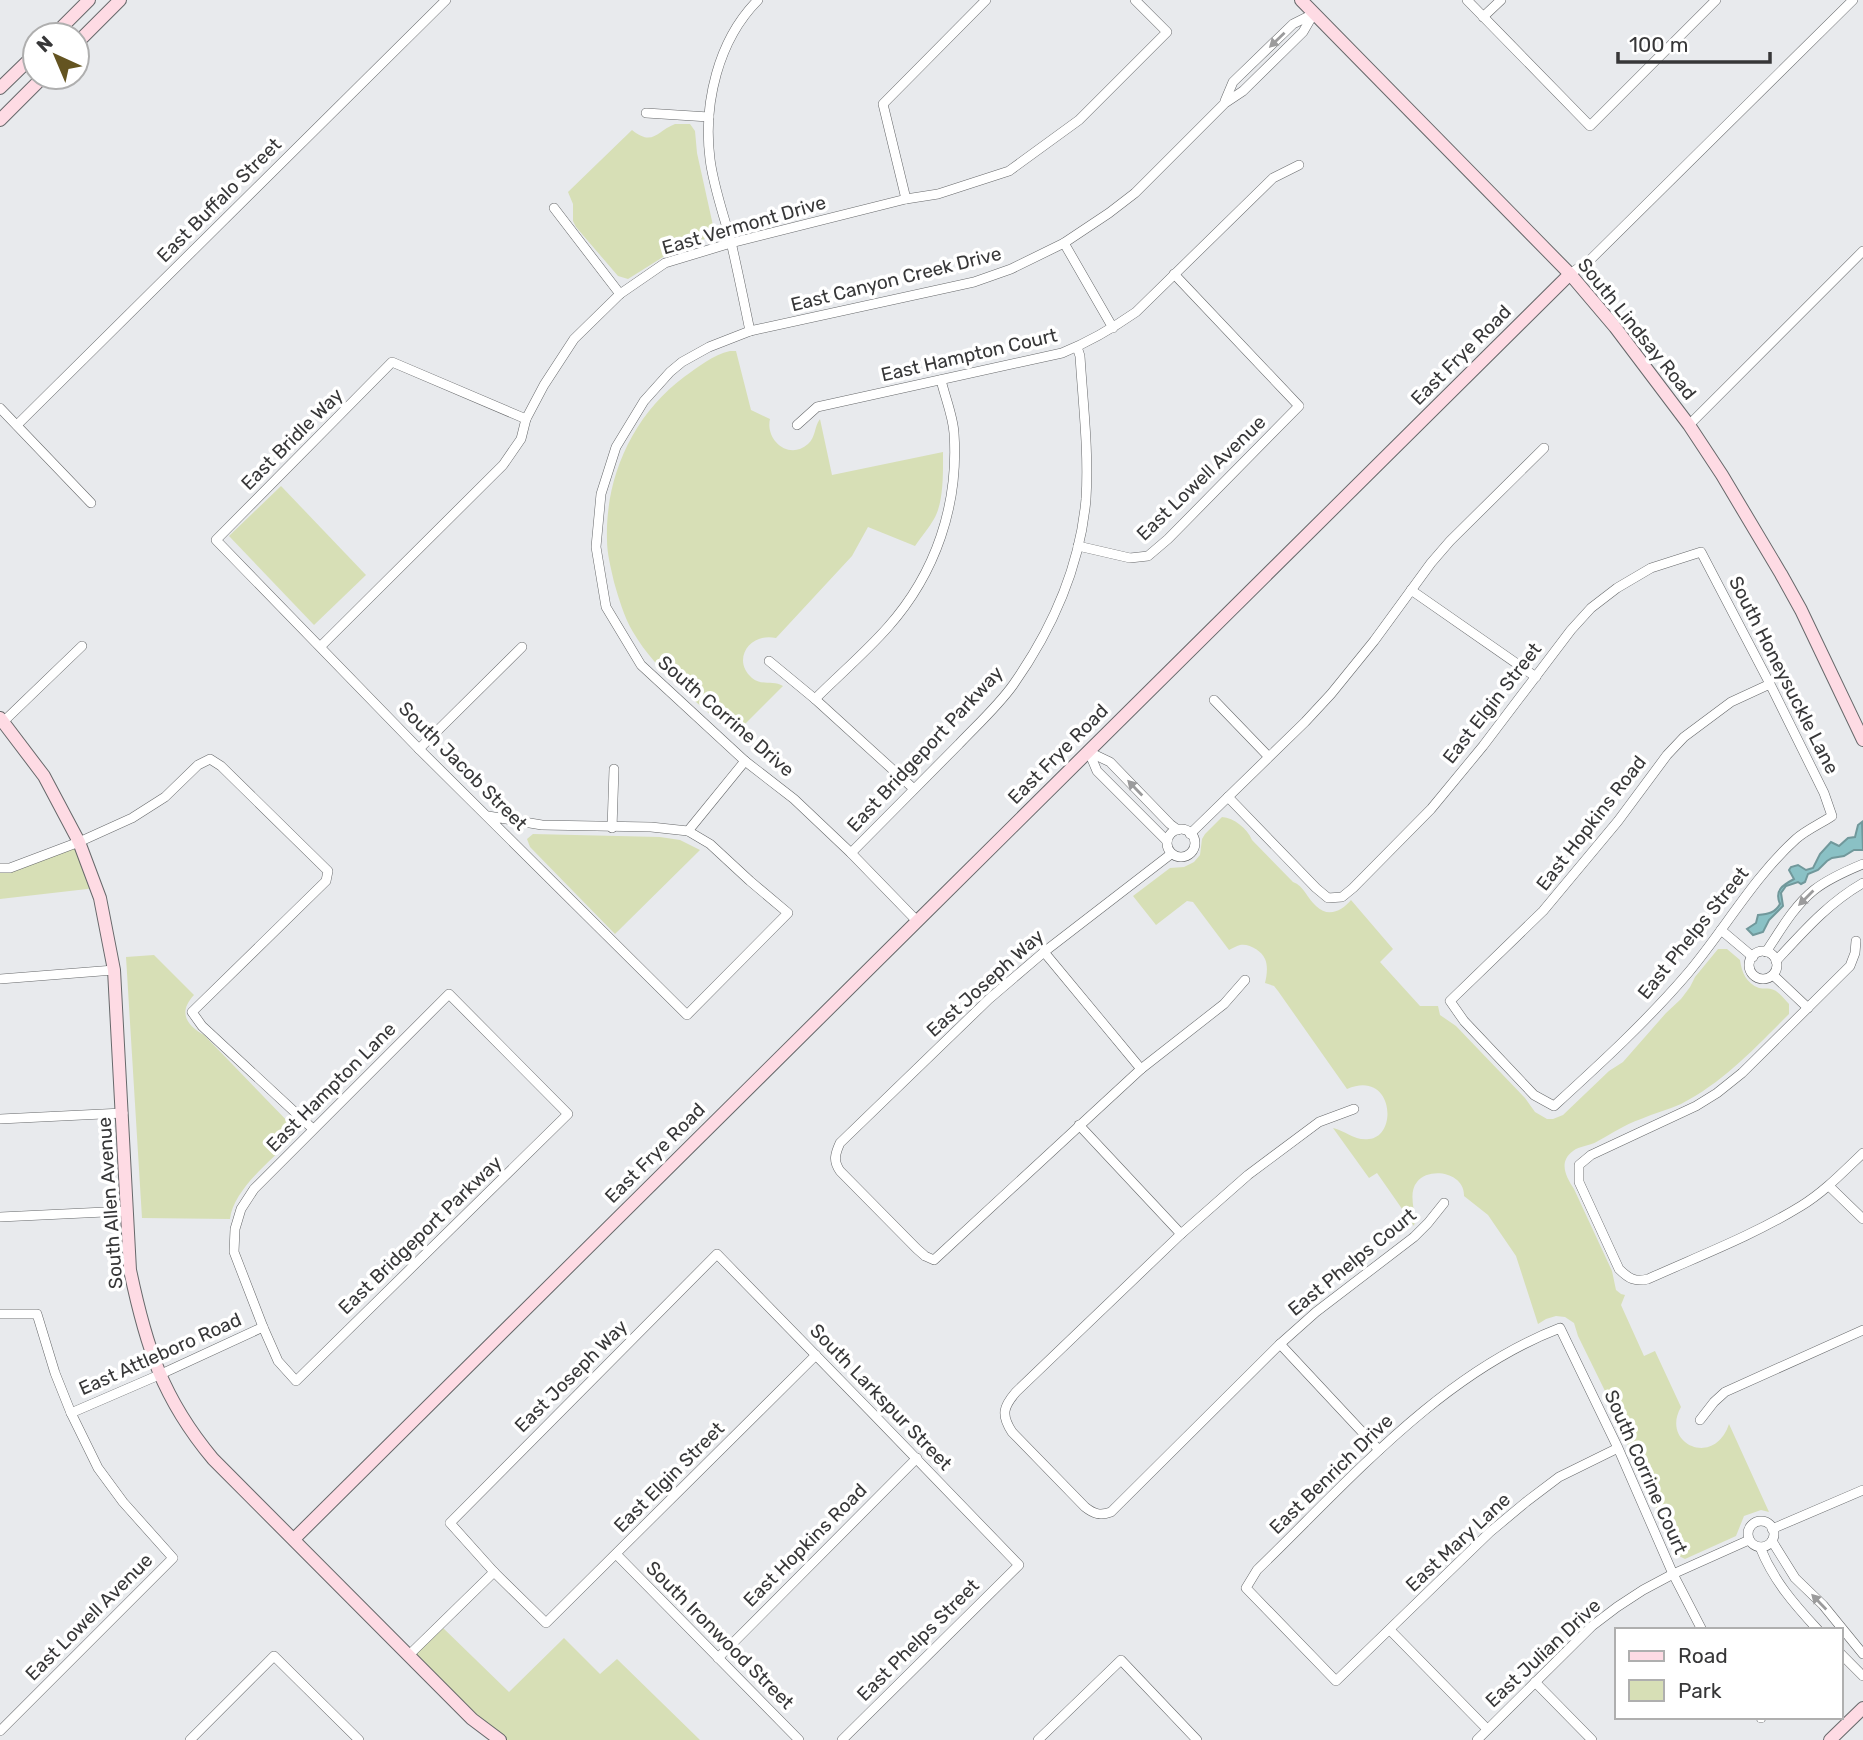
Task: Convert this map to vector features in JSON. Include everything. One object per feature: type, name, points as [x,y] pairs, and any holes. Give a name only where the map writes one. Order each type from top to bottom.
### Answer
[{"type":"street","points":[[68,21],[89,0]]},
{"type":"street","points":[[91,29],[121,0]]},
{"type":"street","name":"East Buffalo Street","points":[[17,425],[446,0]]},
{"type":"street","points":[[750,331],[710,160],[709,117],[715,78],[729,40],[758,0]]},
{"type":"street","points":[[906,200],[883,104],[986,0]]},
{"type":"street","name":"East Vermont Drive","points":[[321,646],[503,465],[521,439],[526,419],[544,385],[574,339],[620,295],[665,264],[731,243],[938,194],[1009,171],[1079,120],[1167,32],[1135,0]]},
{"type":"street","name":"South Lindsay Road","points":[[1301,0],[1570,274],[1615,327],[1689,425],[1753,524],[1788,586],[1863,740]]},
{"type":"street","points":[[1467,0],[1590,126],[1716,0]]},
{"type":"street","points":[[1483,17],[1501,0]]},
{"type":"street","name":"East Frye Road","points":[[294,1539],[1570,274],[1591,259],[1853,0]]},
{"type":"street","name":"East Canyon Creek Drive","points":[[601,495],[616,447],[644,401],[682,362],[707,348],[750,331],[974,282],[1011,269],[1064,243],[1135,193],[1225,103],[1233,82],[1293,24],[1314,13]]},
{"type":"street","points":[[0,88],[21,68]]},
{"type":"street","points":[[0,120],[29,91]]},
{"type":"street","points":[[646,113],[709,117]]},
{"type":"street","name":"East Hampton Court","points":[[797,425],[817,407],[1062,353],[1077,347],[1136,312],[1273,178],[1299,165]]},
{"type":"street","points":[[554,208],[620,295]]},
{"type":"street","points":[[1064,243],[1113,328]]},
{"type":"street","points":[[1689,425],[1863,251]]},
{"type":"street","name":"East Lowell Avenue","points":[[1078,547],[1130,558],[1148,556],[1299,406],[1174,274]]},
{"type":"street","name":"East Bridgeport Parkway","points":[[851,853],[1012,687],[1040,642],[1066,588],[1078,547],[1086,502],[1087,469],[1080,356],[1077,347]]},
{"type":"street","name":"East Bridle Way","points":[[216,540],[392,362],[526,419]]},
{"type":"street","points":[[815,699],[889,626],[916,591],[936,551],[950,507],[954,452],[954,430],[941,380]]},
{"type":"street","points":[[0,408],[92,503]]},
{"type":"street","name":"East Joseph Way","points":[[1079,1125],[934,1259],[917,1249],[835,1164],[835,1153],[840,1143],[989,999],[1044,952],[1171,853],[1178,857],[1189,855],[1194,844],[1190,834],[1331,694],[1450,541],[1544,448]]},
{"type":"street","name":"South Corrine Drive","points":[[601,495],[596,547],[606,607],[641,666],[746,761],[794,799],[916,920]]},
{"type":"street","name":"South Jacob Street","points":[[216,540],[419,748],[687,1015],[788,913],[710,844],[688,831]]},
{"type":"street","name":"East Elgin Street","points":[[1228,797],[1316,888],[1328,898],[1342,897],[1431,809],[1591,608],[1617,588],[1651,568],[1701,552]]},
{"type":"street","name":"South Honeysuckle Lane","points":[[1701,552],[1770,684],[1824,793],[1832,816]]},
{"type":"street","points":[[1411,590],[1536,677]]},
{"type":"street","points":[[2,720],[82,646]]},
{"type":"street","points":[[419,748],[522,647]]},
{"type":"street","points":[[769,661],[914,789]]},
{"type":"street","name":"East Hopkins Road","points":[[1554,1106],[1534,1095],[1464,1021],[1450,1001],[1543,911],[1684,737],[1731,702],[1770,684]]},
{"type":"street","points":[[1214,700],[1268,756]]},
{"type":"street","name":"South Allen Avenue","points":[[2,720],[44,776],[79,842],[100,898],[114,971],[130,1270],[139,1312],[159,1375],[182,1418],[205,1450],[472,1719],[500,1740]]},
{"type":"street","points":[[1088,752],[1110,762],[1178,830]]},
{"type":"street","points":[[1088,752],[1097,771],[1167,841]]},
{"type":"street","points":[[0,868],[10,868],[79,842],[132,818],[165,797],[198,765],[210,760],[221,766],[328,871],[326,881],[192,1012],[202,1026],[313,1129]]},
{"type":"street","points":[[488,816],[542,825],[688,831],[746,761]]},
{"type":"street","points":[[612,828],[614,769]]},
{"type":"street","name":"East Phelps Street","points":[[1554,1106],[1606,1058],[1687,974],[1776,859],[1798,837],[1832,816]]},
{"type":"street","points":[[1171,853],[1167,841],[1171,833],[1183,830],[1190,834]]},
{"type":"street","points":[[1766,952],[1797,908],[1814,890],[1863,864]]},
{"type":"street","points":[[1776,961],[1819,915],[1863,883]]},
{"type":"street","points":[[1721,930],[1753,957]]},
{"type":"street","points":[[1856,941],[1850,966],[1742,1073],[1696,1106],[1591,1155],[1578,1165],[1579,1182],[1619,1269],[1628,1278],[1638,1281],[1648,1279],[1803,1205],[1829,1186],[1863,1153]]},
{"type":"street","points":[[1044,952],[1141,1069]]},
{"type":"street","points":[[1766,952],[1773,955],[1777,968],[1773,975],[1766,979],[1758,978],[1750,968],[1751,960],[1759,953],[1766,952]]},
{"type":"street","points":[[0,979],[114,971]]},
{"type":"street","points":[[1773,975],[1808,1008]]},
{"type":"street","points":[[1181,1234],[1079,1125],[1141,1069],[1224,1004],[1245,980]]},
{"type":"street","name":"East Hampton Lane","points":[[262,1327],[234,1252],[235,1229],[241,1209],[254,1189],[449,994],[568,1114]]},
{"type":"street","points":[[1354,1109],[1319,1122],[1248,1175],[1181,1234],[1016,1392],[1007,1403],[1004,1413],[1012,1432],[1085,1507],[1101,1515],[1111,1512],[1280,1345],[1379,1450]]},
{"type":"street","points":[[0,1119],[122,1113]]},
{"type":"street","name":"East Bridgeport Parkway","points":[[262,1327],[278,1361],[296,1381],[568,1114]]},
{"type":"street","points":[[1829,1186],[1863,1219]]},
{"type":"street","name":"East Phelps Court","points":[[1280,1345],[1316,1312],[1414,1237],[1444,1203]]},
{"type":"street","points":[[0,1217],[126,1211]]},
{"type":"street","name":"East Joseph Way","points":[[494,1572],[450,1522],[717,1254]]},
{"type":"street","name":"South Larkspur Street","points":[[717,1254],[1019,1565]]},
{"type":"street","points":[[0,1314],[37,1314],[55,1373],[71,1413]]},
{"type":"street","name":"East Attleboro Road","points":[[71,1413],[262,1327]]},
{"type":"street","name":"South Corrine Court","points":[[1560,1328],[1618,1448],[1673,1574],[1701,1628]]},
{"type":"street","name":"East Benrich Drive","points":[[1336,1681],[1245,1588],[1257,1570],[1379,1450],[1425,1409],[1464,1378],[1518,1347],[1560,1328]]},
{"type":"street","points":[[1700,1420],[1725,1392],[1863,1330]]},
{"type":"street","name":"East Elgin Street","points":[[494,1572],[546,1623],[816,1355]]},
{"type":"street","name":"East Lowell Avenue","points":[[0,1731],[173,1558],[123,1502],[98,1468],[71,1413]]},
{"type":"street","name":"East Mary Lane","points":[[1336,1681],[1490,1532],[1526,1502],[1559,1477],[1618,1448]]},
{"type":"street","name":"East Hopkins Road","points":[[718,1658],[917,1458]]},
{"type":"street","points":[[1773,1530],[1863,1491]]},
{"type":"street","points":[[1772,1541],[1760,1547],[1752,1544],[1748,1533],[1754,1524],[1765,1522],[1773,1530]]},
{"type":"street","points":[[1773,1530],[1772,1541],[1795,1578],[1842,1628]]},
{"type":"street","name":"East Julian Drive","points":[[1477,1740],[1592,1626],[1643,1590],[1749,1540]]},
{"type":"street","points":[[1760,1547],[1775,1579],[1816,1628]]},
{"type":"street","name":"South Ironwood Street","points":[[616,1554],[799,1740]]},
{"type":"street","name":"East Phelps Street","points":[[842,1740],[1019,1565]]},
{"type":"street","points":[[409,1656],[494,1572]]},
{"type":"street","points":[[1842,1628],[1863,1654]]},
{"type":"street","points":[[1390,1630],[1487,1729]]},
{"type":"street","points":[[1842,1655],[1863,1676]]},
{"type":"street","points":[[190,1740],[274,1656],[359,1740]]},
{"type":"street","points":[[1038,1740],[1121,1660],[1197,1740]]},
{"type":"street","points":[[1535,1682],[1592,1740]]},
{"type":"street","points":[[1830,1740],[1863,1708]]},
{"type":"green space","points":[[675,124],[690,124],[695,131],[697,153],[714,230],[709,237],[663,257],[628,279],[618,276],[576,227],[573,221],[573,204],[568,192],[632,130],[639,135],[650,137]]},
{"type":"green space","points":[[736,351],[751,410],[770,419],[771,434],[780,446],[793,450],[801,449],[812,438],[820,419],[832,475],[943,452],[940,504],[932,522],[915,546],[868,527],[852,556],[776,638],[758,639],[746,649],[743,663],[752,678],[759,682],[783,686],[734,735],[666,674],[633,632],[614,582],[607,540],[611,493],[617,471],[637,429],[666,392],[712,358]]},
{"type":"green space","points":[[281,486],[366,575],[314,625],[229,536]]},
{"type":"green space","points":[[1222,817],[1231,819],[1243,828],[1321,910],[1335,912],[1351,900],[1393,949],[1380,962],[1420,1006],[1438,1006],[1440,1015],[1456,1026],[1525,1098],[1535,1112],[1547,1119],[1563,1115],[1609,1071],[1623,1062],[1681,999],[1718,949],[1727,949],[1740,960],[1743,973],[1751,983],[1759,988],[1776,991],[1789,1004],[1789,1014],[1739,1063],[1711,1085],[1681,1104],[1635,1121],[1595,1143],[1575,1149],[1568,1155],[1565,1165],[1568,1180],[1612,1271],[1616,1290],[1625,1295],[1621,1305],[1644,1356],[1655,1351],[1681,1407],[1676,1420],[1683,1440],[1702,1448],[1712,1445],[1722,1438],[1729,1424],[1769,1512],[1761,1510],[1744,1516],[1736,1536],[1685,1559],[1677,1555],[1574,1323],[1565,1317],[1556,1316],[1538,1324],[1516,1256],[1488,1215],[1464,1196],[1463,1188],[1453,1177],[1430,1174],[1414,1187],[1414,1226],[1377,1173],[1369,1178],[1333,1128],[1359,1139],[1379,1135],[1385,1127],[1387,1117],[1382,1095],[1374,1088],[1362,1085],[1347,1089],[1278,991],[1274,986],[1265,983],[1267,964],[1258,951],[1244,945],[1229,950],[1193,902],[1187,901],[1156,925],[1133,896],[1170,868],[1184,867],[1194,862],[1200,855],[1205,834]]},
{"type":"green space","points":[[533,834],[660,837],[680,840],[700,850],[615,934],[530,847],[527,839]]},
{"type":"green space","points":[[79,842],[96,888],[0,899],[0,868]]},
{"type":"green space","points":[[154,955],[194,995],[185,1012],[193,1027],[204,1035],[295,1129],[292,1140],[264,1166],[238,1197],[230,1219],[142,1218],[126,957]]},
{"type":"green space","points":[[440,1625],[509,1692],[564,1638],[600,1674],[617,1659],[700,1740],[500,1740],[409,1655]]},
{"type":"water","points":[[1862,822],[1863,850],[1854,850],[1844,856],[1832,858],[1818,870],[1808,874],[1805,882],[1786,886],[1781,893],[1783,906],[1769,920],[1763,932],[1753,935],[1747,929],[1756,923],[1758,915],[1778,907],[1779,892],[1794,879],[1789,870],[1791,867],[1798,865],[1806,870],[1813,868],[1820,854],[1831,842],[1839,846],[1848,838],[1855,837],[1858,825]]}]
